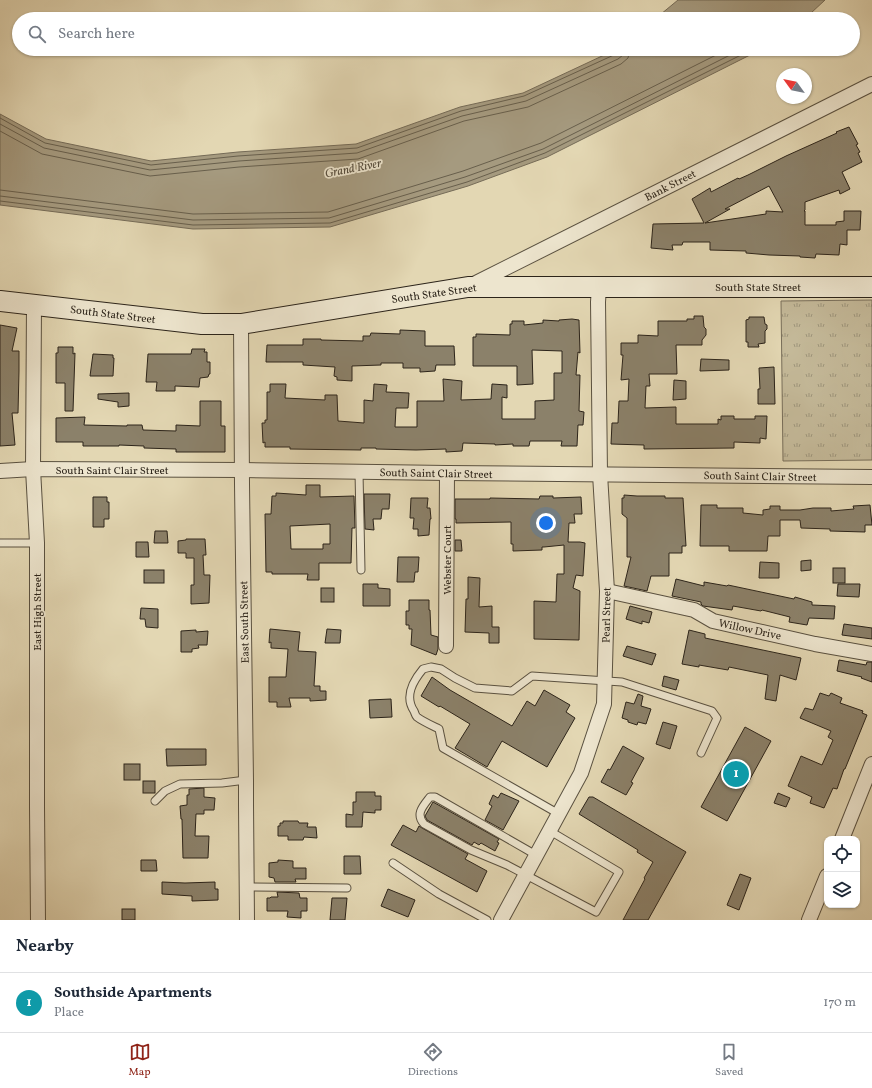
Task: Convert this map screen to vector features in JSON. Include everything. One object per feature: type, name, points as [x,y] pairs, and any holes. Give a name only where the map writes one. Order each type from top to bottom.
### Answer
[{"type":"main road","name":"South State Street","points":[[0,301],[202,324],[241,324],[468,287],[872,288]]},
{"type":"street","name":"Bank Street","points":[[468,287],[872,84]]},
{"type":"street","name":"Pearl Street","points":[[501,920],[581,773],[604,704],[607,591],[600,474],[599,287]]},
{"type":"street","name":"East High Street","points":[[34,304],[33,469],[37,543],[38,920]]},
{"type":"street","name":"East South Street","points":[[241,324],[247,920]]},
{"type":"street","name":"South Saint Clair Street","points":[[0,471],[33,469],[242,470],[447,474],[872,477]]},
{"type":"street","name":"Webster Court","points":[[446,646],[447,474]]},
{"type":"street","name":"Willow Drive","points":[[607,591],[694,610],[713,621],[815,644],[872,654]]},
{"type":"street","points":[[843,836],[872,764]]},
{"type":"street","points":[[809,920],[824,883]]},
{"type":"lane","points":[[359,472],[361,570]]},
{"type":"lane","points":[[0,543],[37,543]]},
{"type":"lane","points":[[559,814],[443,748],[439,729],[417,717],[411,707],[409,696],[412,686],[416,677],[423,669],[431,667],[441,669],[475,688],[512,691],[532,676],[622,682],[712,711],[717,718],[701,753]]},
{"type":"lane","points":[[155,801],[165,791],[180,784],[222,783],[246,780]]},
{"type":"lane","points":[[536,855],[435,797],[430,798],[420,813],[420,820],[424,824],[471,850],[507,865],[525,876],[596,912],[619,872],[550,831]]},
{"type":"lane","points":[[393,863],[439,894],[487,920]]},
{"type":"lane","points":[[247,886],[346,888]]},
{"type":"green space","points":[[872,300],[872,460],[783,461],[781,301]]},
{"type":"water","points":[[678,0],[825,0],[812,12],[663,12]]},
{"type":"water","name":"Grand River","points":[[602,56],[748,56],[547,157],[468,186],[330,227],[193,229],[0,205],[0,114],[46,139],[151,161],[238,152],[356,144],[460,107],[523,93]]},
{"type":"building","points":[[849,127],[858,144],[856,145],[860,152],[858,153],[862,162],[842,172],[850,189],[840,194],[839,190],[805,202],[804,211],[805,225],[836,225],[836,222],[844,221],[844,211],[861,211],[860,230],[847,230],[847,245],[840,244],[839,255],[816,254],[815,258],[746,253],[746,251],[710,250],[710,242],[683,242],[682,245],[672,245],[673,250],[651,248],[653,224],[704,223],[692,199],[710,188],[711,192],[738,178],[739,179],[748,175],[837,133],[836,132]],"holes":[[[769,186],[783,212],[766,211],[766,214],[705,223],[730,209],[725,209]]]},
{"type":"building","points":[[694,316],[703,316],[706,335],[702,340],[702,345],[676,345],[677,374],[649,374],[650,386],[646,386],[645,408],[676,407],[676,424],[718,424],[718,419],[721,420],[721,416],[734,416],[734,419],[755,419],[755,416],[767,416],[766,439],[760,438],[760,443],[734,442],[734,448],[644,449],[644,445],[611,444],[612,423],[618,423],[619,401],[628,401],[629,379],[621,380],[623,355],[621,355],[621,343],[638,343],[638,335],[658,336],[658,321],[687,321],[687,319],[694,319]]},
{"type":"building","points":[[749,317],[764,317],[765,324],[767,325],[767,329],[765,331],[765,343],[758,344],[759,347],[748,347],[748,342],[746,342],[746,320],[749,319]]},
{"type":"building","points":[[572,319],[579,320],[580,353],[578,352],[576,375],[580,375],[579,411],[584,412],[583,425],[578,425],[577,446],[561,446],[562,441],[530,441],[529,446],[513,446],[513,444],[495,445],[463,443],[462,451],[446,452],[446,449],[290,449],[290,447],[265,447],[265,442],[263,443],[262,423],[265,423],[265,420],[267,420],[267,392],[270,392],[270,384],[286,384],[285,398],[325,400],[325,395],[337,395],[338,421],[364,423],[364,400],[373,401],[374,384],[387,385],[386,392],[409,393],[408,408],[396,408],[395,427],[417,427],[417,401],[444,401],[443,379],[462,381],[461,400],[491,399],[492,384],[507,385],[507,398],[502,397],[502,419],[535,419],[535,401],[554,400],[554,373],[562,373],[562,351],[532,350],[533,384],[517,385],[517,366],[473,366],[473,337],[476,337],[476,334],[510,335],[510,324],[512,324],[512,321],[524,321],[524,325],[543,323],[543,320],[559,321]]},
{"type":"building","points":[[0,325],[17,328],[12,351],[19,351],[19,371],[18,413],[12,413],[15,445],[0,446]]},
{"type":"building","points":[[400,330],[425,331],[425,346],[454,346],[455,365],[436,365],[435,371],[420,372],[420,368],[403,368],[403,363],[381,363],[381,365],[352,366],[352,381],[337,380],[337,377],[334,376],[335,367],[303,365],[303,362],[266,362],[267,345],[303,345],[303,339],[363,341],[363,336],[370,336],[371,333],[400,334]]},
{"type":"building","points":[[58,347],[73,347],[73,354],[75,353],[73,411],[65,411],[65,383],[56,383],[56,353],[58,353]]},
{"type":"building","points":[[192,349],[205,349],[204,352],[207,352],[207,362],[210,362],[210,374],[208,377],[200,378],[199,387],[175,386],[175,391],[156,391],[157,382],[146,382],[148,354],[191,354]]},
{"type":"building","points":[[93,354],[113,355],[113,376],[90,376]]},
{"type":"building","points":[[701,359],[729,360],[729,370],[700,371]]},
{"type":"building","points":[[774,367],[775,404],[758,404],[758,389],[760,389],[759,368]]},
{"type":"building","points":[[674,380],[686,381],[686,399],[673,400]]},
{"type":"building","points":[[129,393],[129,406],[118,407],[118,402],[98,399],[98,394]]},
{"type":"building","points":[[200,401],[221,401],[221,426],[225,426],[225,452],[176,452],[176,449],[144,448],[144,446],[83,446],[83,442],[56,442],[56,418],[85,417],[84,425],[142,425],[143,430],[176,431],[176,425],[200,426]]},
{"type":"building","points":[[306,485],[320,485],[320,497],[354,496],[355,528],[352,528],[351,563],[319,563],[319,580],[307,580],[308,574],[272,574],[272,572],[266,572],[265,514],[271,514],[272,496],[276,496],[276,493],[306,495]],"holes":[[[330,524],[330,544],[323,544],[323,549],[291,549],[290,526]]]},
{"type":"building","points":[[364,494],[390,494],[389,509],[382,509],[381,519],[373,519],[374,530],[365,529]]},
{"type":"building","points":[[624,495],[683,498],[686,546],[682,546],[682,553],[669,553],[669,576],[651,576],[647,591],[624,586],[631,557],[627,557],[627,518],[622,514],[622,498],[624,498]]},
{"type":"building","points":[[540,496],[553,496],[553,498],[581,497],[582,514],[574,514],[575,523],[569,523],[568,542],[585,543],[583,576],[576,575],[573,588],[580,591],[579,640],[534,639],[534,601],[556,602],[557,574],[564,574],[564,545],[542,547],[542,550],[513,551],[513,544],[511,544],[511,522],[456,523],[455,499],[539,499]]},
{"type":"building","points":[[93,497],[107,497],[107,502],[109,502],[109,519],[104,519],[104,527],[93,527]]},
{"type":"building","points":[[411,498],[428,498],[427,508],[430,508],[431,519],[429,535],[418,536],[418,529],[413,529],[414,518],[410,518]]},
{"type":"building","points":[[701,505],[717,505],[717,508],[743,508],[743,513],[763,515],[763,510],[770,509],[770,506],[780,506],[780,510],[831,508],[831,511],[854,509],[853,506],[870,505],[872,525],[865,525],[865,532],[830,531],[830,529],[801,528],[800,520],[780,520],[780,536],[768,536],[767,551],[729,551],[729,546],[700,546]]},
{"type":"building","points":[[155,531],[167,531],[168,543],[154,543]]},
{"type":"building","points":[[186,539],[205,539],[206,555],[203,555],[204,575],[210,575],[209,603],[191,604],[191,585],[194,585],[194,558],[186,558],[186,553],[178,553],[178,541]]},
{"type":"building","points":[[455,540],[461,540],[462,551],[455,551]]},
{"type":"building","points":[[136,542],[148,542],[149,557],[136,557]]},
{"type":"building","points":[[398,557],[419,557],[418,572],[415,572],[414,582],[397,582]]},
{"type":"building","points":[[811,560],[811,570],[801,571],[801,561]]},
{"type":"building","points":[[760,562],[779,563],[779,578],[759,578]]},
{"type":"building","points":[[833,568],[845,568],[845,583],[833,583]]},
{"type":"building","points":[[144,570],[164,570],[164,583],[144,583]]},
{"type":"building","points":[[468,577],[480,578],[479,607],[492,606],[492,627],[499,627],[499,643],[489,643],[489,633],[465,632]]},
{"type":"building","points":[[676,579],[704,586],[704,582],[728,585],[794,599],[795,597],[812,602],[812,605],[835,606],[834,619],[809,618],[807,625],[789,622],[790,617],[762,610],[733,606],[732,610],[703,606],[701,602],[672,596]]},
{"type":"building","points":[[363,584],[378,584],[378,588],[390,589],[390,606],[363,606]]},
{"type":"building","points":[[838,584],[860,584],[859,597],[837,596]]},
{"type":"building","points":[[321,588],[334,588],[334,602],[321,602]]},
{"type":"building","points":[[409,600],[429,600],[431,635],[438,637],[438,649],[436,655],[411,645],[412,629],[409,629],[409,625],[406,625],[406,611],[409,611]]},
{"type":"building","points":[[630,606],[652,612],[649,623],[642,621],[642,624],[626,619]]},
{"type":"building","points":[[141,608],[158,609],[158,628],[146,627],[145,619],[140,619]]},
{"type":"building","points":[[844,624],[872,628],[872,639],[842,635]]},
{"type":"building","points":[[270,629],[300,632],[298,651],[316,652],[314,686],[320,686],[320,691],[326,691],[326,700],[310,701],[310,698],[289,698],[291,707],[277,707],[277,702],[269,702],[269,677],[286,677],[288,649],[271,648],[271,642],[269,643]]},
{"type":"building","points":[[327,629],[341,630],[340,643],[325,643]]},
{"type":"building","points":[[196,630],[196,632],[208,631],[207,645],[198,645],[199,648],[192,649],[192,652],[181,652],[181,631]]},
{"type":"building","points":[[689,630],[705,634],[705,638],[801,658],[796,680],[780,675],[776,701],[765,699],[768,675],[729,667],[728,670],[699,665],[699,667],[682,664]]},
{"type":"building","points":[[627,646],[656,654],[652,665],[623,656]]},
{"type":"building","points":[[839,660],[866,665],[867,662],[872,662],[872,682],[861,678],[862,677],[837,671]]},
{"type":"building","points":[[664,676],[679,680],[676,690],[662,686]]},
{"type":"building","points":[[432,677],[450,690],[512,726],[527,701],[535,706],[544,690],[570,705],[566,712],[575,718],[547,767],[502,741],[487,767],[455,748],[470,724],[421,696]]},
{"type":"building","points":[[820,693],[829,696],[831,693],[842,698],[840,703],[863,711],[862,713],[867,715],[837,789],[833,788],[824,808],[810,803],[812,797],[788,786],[801,756],[822,765],[833,740],[828,737],[831,731],[800,718],[805,708],[813,710]]},
{"type":"building","points":[[638,694],[643,696],[641,706],[651,709],[646,724],[638,722],[637,725],[622,718],[626,702],[634,704]]},
{"type":"building","points":[[391,699],[392,717],[370,718],[369,700]]},
{"type":"building","points":[[663,722],[677,726],[670,749],[656,744]]},
{"type":"building","points":[[745,727],[771,741],[727,821],[701,807]]},
{"type":"building","points":[[623,746],[644,758],[626,795],[601,782],[608,769],[610,770]]},
{"type":"building","points":[[166,749],[206,749],[206,765],[167,766]]},
{"type":"building","points":[[124,764],[140,764],[140,780],[124,780]]},
{"type":"building","points":[[143,781],[155,781],[155,793],[143,793]]},
{"type":"building","points":[[204,788],[204,797],[215,798],[214,810],[204,810],[204,814],[196,814],[195,836],[209,836],[208,858],[183,858],[182,819],[180,806],[187,805],[187,795],[189,795],[189,789]]},
{"type":"building","points":[[356,792],[375,792],[375,796],[381,796],[381,810],[375,810],[375,813],[363,812],[362,827],[346,827],[346,814],[353,815],[353,802],[356,802]]},
{"type":"building","points":[[501,793],[519,801],[503,830],[485,820],[492,806],[489,804],[493,795],[498,798]]},
{"type":"building","points":[[778,793],[790,798],[786,807],[774,803]]},
{"type":"building","points":[[589,797],[593,797],[686,852],[648,920],[623,920],[653,862],[637,852],[638,850],[579,814]]},
{"type":"building","points":[[433,802],[499,839],[497,842],[499,843],[495,851],[481,843],[479,845],[474,842],[472,845],[427,820],[425,816]]},
{"type":"building","points":[[283,821],[298,821],[299,823],[308,823],[307,827],[316,827],[317,838],[304,837],[303,840],[288,840],[288,836],[278,836],[278,826],[280,826],[280,823],[283,823]]},
{"type":"building","points":[[403,825],[416,832],[419,826],[468,854],[465,859],[487,871],[477,892],[391,845]]},
{"type":"building","points":[[344,856],[360,856],[361,874],[344,874]]},
{"type":"building","points":[[141,860],[156,860],[157,871],[141,871]]},
{"type":"building","points":[[278,860],[293,861],[293,868],[306,868],[306,879],[295,879],[296,882],[275,882],[274,878],[269,877],[269,863],[278,862]]},
{"type":"building","points":[[740,874],[751,878],[739,910],[727,905]]},
{"type":"building","points":[[162,882],[215,882],[215,889],[218,889],[218,900],[192,901],[192,896],[162,894]]},
{"type":"building","points":[[388,889],[415,900],[408,917],[381,906]]},
{"type":"building","points":[[277,892],[299,893],[300,898],[307,898],[307,911],[301,911],[301,918],[287,917],[288,911],[267,911],[267,898],[278,897]]},
{"type":"building","points":[[332,898],[347,898],[345,920],[330,920]]},
{"type":"building","points":[[122,909],[135,909],[135,920],[122,920]]},
{"type":"place","name":"Southside Apartments","points":[[736,774]]}]
